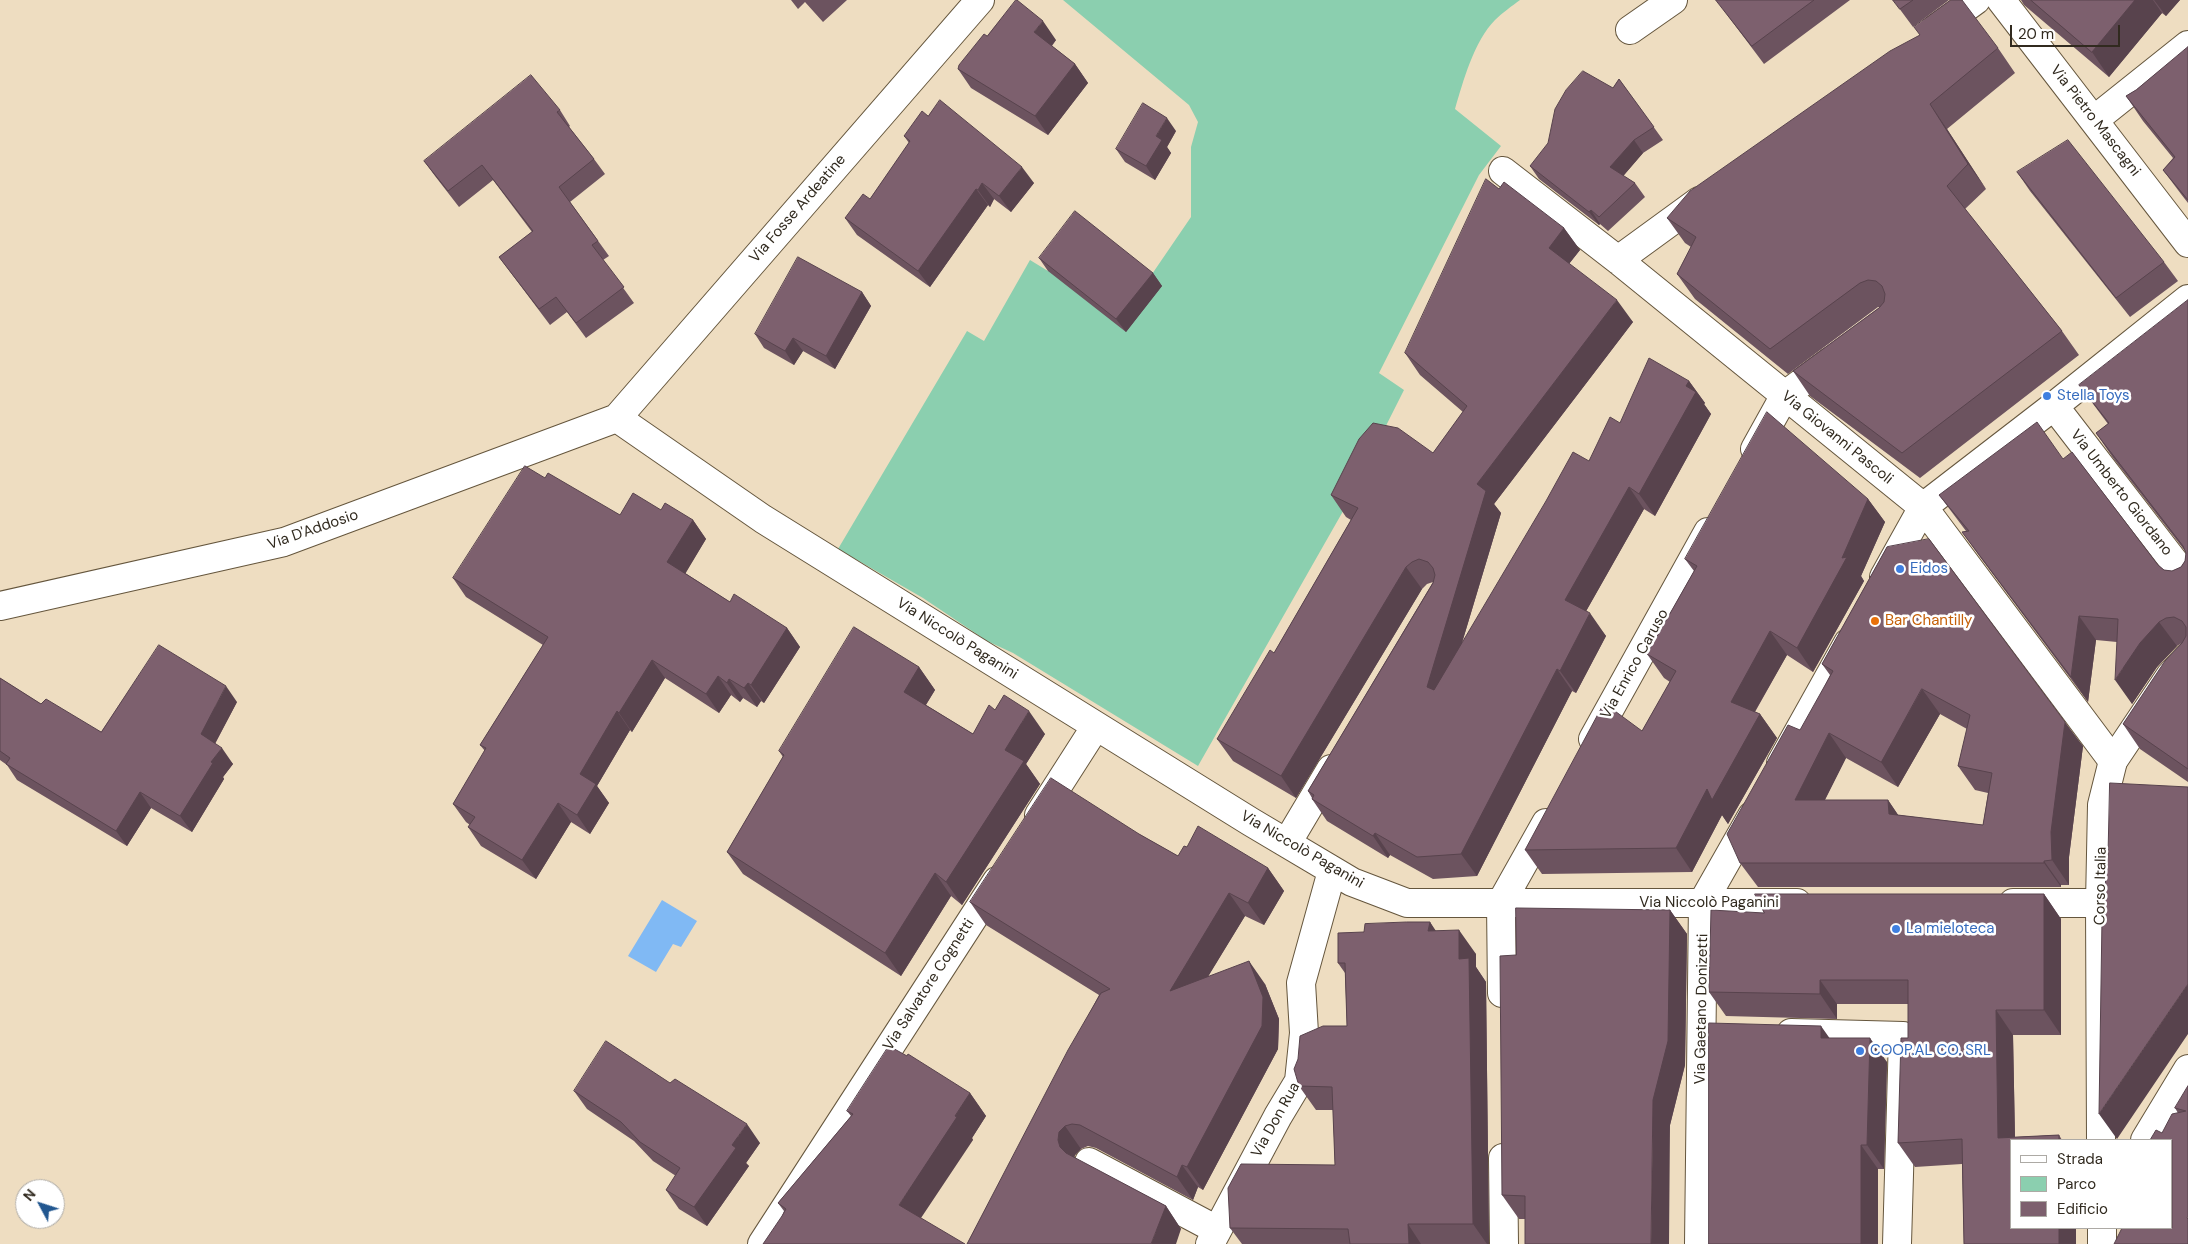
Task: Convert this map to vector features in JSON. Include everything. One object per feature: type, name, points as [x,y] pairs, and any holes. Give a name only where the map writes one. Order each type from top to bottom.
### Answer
[{"type":"street","name":"Via Fosse Ardeatine","points":[[617,418],[980,0]]},
{"type":"street","points":[[1630,30],[1673,0]]},
{"type":"street","points":[[1912,46],[1976,0]]},
{"type":"street","name":"Via Pietro Mascagni","points":[[2001,0],[2188,243]]},
{"type":"street","points":[[2094,120],[2188,45]]},
{"type":"street","name":"Via Giovanni Pascoli","points":[[1503,171],[1618,260],[1923,507],[2113,761]]},
{"type":"street","points":[[1618,260],[1721,185]]},
{"type":"street","name":"Via Gaetano Donizetti","points":[[1699,1244],[1703,902],[1923,507],[2188,299]]},
{"type":"street","points":[[1742,472],[1785,395],[1848,349]]},
{"type":"street","name":"Via Umberto Giordano","points":[[2054,406],[2188,580]]},
{"type":"street","name":"Via D'Addosio","points":[[0,606],[284,542],[617,418]]},
{"type":"street","name":"Via Niccolò Paganini","points":[[617,418],[763,519],[1096,726],[1352,882],[1407,903],[1822,902]]},
{"type":"street","name":"Via Enrico Caruso","points":[[1583,757],[1722,507]]},
{"type":"street","name":"Corso Italia","points":[[2101,1139],[2100,903],[2102,805],[2113,761],[2170,676],[2188,657]]},
{"type":"street","points":[[1026,835],[1096,726]]},
{"type":"street","points":[[1287,843],[1343,750]]},
{"type":"street","points":[[1502,1020],[1501,903],[1559,800]]},
{"type":"street","name":"Via Salvatore Cognetti","points":[[762,1244],[1010,860]]},
{"type":"street","name":"Via Don Rua","points":[[1214,1237],[1278,1116],[1300,1081],[1304,1033],[1301,983],[1332,870]]},
{"type":"street","points":[[1991,903],[2100,903]]},
{"type":"street","points":[[1702,1031],[1731,1032]]},
{"type":"street","points":[[1769,1032],[1903,1036],[1897,1244]]},
{"type":"street","points":[[2145,1139],[2188,1069]]},
{"type":"street","points":[[1503,1137],[1504,1244]]},
{"type":"street","points":[[1088,1162],[1214,1237]]},
{"type":"street","points":[[2102,1229],[2102,1244]]},
{"type":"green space","points":[[1063,0],[1520,0],[1495,20],[1481,39],[1470,62],[1458,98],[1455,109],[1501,146],[1479,175],[1379,373],[1404,390],[1342,513],[1198,766],[1013,653],[987,641],[923,598],[838,549],[967,331],[984,341],[1030,260],[1048,271],[1150,277],[1191,217],[1191,147],[1198,122],[1189,105]]},
{"type":"water","points":[[662,900],[697,921],[681,947],[673,944],[656,972],[628,956]]},
{"type":"building","points":[[1016,0],[1043,21],[1034,32],[1075,64],[1035,116],[958,69],[959,65],[984,34],[987,36]]},
{"type":"building","points":[[1716,0],[1814,0],[1752,46]]},
{"type":"building","points":[[1893,0],[1913,0],[1900,9]]},
{"type":"building","points":[[1951,0],[1962,0],[1998,48],[1930,104],[1968,164],[1947,186],[2062,331],[1902,453],[1793,371],[1879,308],[1884,302],[1885,294],[1882,286],[1876,281],[1868,280],[1860,283],[1770,349],[1677,274],[1696,237],[1667,218],[1690,191],[1890,51],[1920,35],[1914,27]]},
{"type":"building","points":[[2031,0],[2135,0],[2092,52]]},
{"type":"building","points":[[2188,47],[2188,200],[2163,170],[2175,157],[2126,96]]},
{"type":"building","points":[[1583,71],[1613,88],[1619,79],[1654,127],[1634,140],[1610,167],[1635,183],[1599,217],[1591,210],[1589,212],[1530,166],[1548,143],[1555,109],[1566,90]]},
{"type":"building","points":[[531,75],[560,110],[557,112],[594,159],[559,187],[598,241],[592,245],[624,287],[576,323],[556,297],[539,309],[499,257],[533,231],[482,165],[448,191],[424,161]]},
{"type":"building","points":[[940,100],[1022,167],[999,196],[982,183],[978,190],[976,189],[918,271],[845,218],[863,194],[870,199],[910,141],[904,136],[922,111],[928,116]]},
{"type":"building","points":[[1143,103],[1167,118],[1156,136],[1162,140],[1146,166],[1116,149]]},
{"type":"building","points":[[2068,140],[2164,262],[2116,298],[2017,172]]},
{"type":"building","points":[[1486,179],[1499,189],[1504,182],[1564,228],[1549,248],[1617,300],[1477,484],[1486,491],[1427,687],[1434,690],[1573,452],[1589,461],[1610,417],[1620,423],[1649,358],[1689,381],[1686,386],[1696,392],[1639,494],[1629,487],[1565,600],[1590,613],[1560,671],[1557,669],[1461,854],[1417,857],[1375,833],[1373,836],[1312,799],[1314,795],[1308,791],[1433,583],[1435,575],[1433,568],[1428,562],[1419,559],[1406,567],[1281,776],[1217,739],[1270,650],[1274,653],[1358,508],[1331,495],[1359,439],[1373,423],[1398,428],[1433,453],[1467,406],[1405,353]]},
{"type":"building","points":[[1075,211],[1153,273],[1116,319],[1039,258]]},
{"type":"building","points":[[798,257],[862,292],[826,356],[793,338],[785,351],[755,334]]},
{"type":"building","points":[[2188,300],[2188,769],[2123,724],[2165,661],[2182,643],[2186,636],[2186,627],[2182,621],[2174,617],[2166,618],[2159,622],[2140,643],[2115,680],[2118,619],[2079,616],[2071,677],[1962,532],[1969,531],[1939,495],[2037,422],[2063,459],[2072,452],[2158,565],[2164,570],[2172,571],[2181,567],[2185,561],[2186,553],[2183,546],[2096,433],[2109,423],[2079,385]]},
{"type":"building","points":[[1767,412],[1868,499],[1842,558],[1847,557],[1797,648],[1770,631],[1731,702],[1760,714],[1712,800],[1707,789],[1676,848],[1525,850],[1604,703],[1642,731],[1676,671],[1647,654],[1697,566],[1685,559]]},
{"type":"building","points":[[525,466],[545,478],[548,473],[620,515],[633,493],[661,510],[665,503],[693,520],[667,562],[730,602],[734,594],[787,628],[751,685],[748,683],[744,688],[729,679],[727,683],[718,676],[706,694],[652,660],[619,713],[617,711],[580,774],[596,784],[577,815],[558,803],[522,860],[468,827],[475,817],[453,804],[486,748],[480,745],[548,637],[453,578]]},
{"type":"building","points":[[1929,539],[2065,722],[2051,832],[2052,860],[2044,861],[2044,863],[1740,863],[1727,834],[1788,725],[1800,730],[1833,671],[1822,664],[1887,547]],"holes":[[[1922,689],[1970,715],[1958,766],[1992,773],[1983,825],[1889,814],[1888,800],[1795,800],[1829,733],[1881,762]]]},
{"type":"building","points":[[854,627],[919,667],[904,692],[973,734],[989,705],[995,710],[1004,695],[1029,711],[1005,750],[1024,761],[946,882],[935,873],[885,953],[727,852],[784,755],[779,751]]},
{"type":"building","points":[[159,645],[226,686],[201,734],[222,748],[211,762],[213,763],[180,816],[140,792],[116,831],[6,764],[10,758],[0,751],[0,678],[41,704],[46,699],[101,732]]},
{"type":"building","points":[[1051,778],[1139,834],[1178,856],[1184,846],[1187,847],[1198,826],[1268,868],[1248,903],[1229,893],[1170,991],[1249,961],[1263,997],[1262,1026],[1187,1167],[1182,1165],[1177,1177],[1080,1125],[1072,1124],[1065,1126],[1059,1132],[1058,1140],[1060,1147],[1066,1153],[1166,1206],[1151,1244],[967,1244],[1068,1050],[1101,993],[1110,989],[970,902]]},
{"type":"building","points":[[2110,783],[2188,787],[2188,984],[2099,1114],[2102,919],[2108,855]]},
{"type":"building","points":[[1755,894],[2044,894],[2044,1010],[1996,1010],[1998,1138],[2059,1135],[2059,1139],[2010,1139],[2010,1229],[2059,1229],[2059,1244],[1964,1244],[1962,1139],[1898,1143],[1901,1038],[1908,1038],[1908,980],[1820,980],[1820,994],[1709,992],[1711,910],[1764,913]]},
{"type":"building","points":[[1516,908],[1670,910],[1668,1041],[1653,1100],[1651,1244],[1525,1244],[1525,1196],[1502,1195],[1500,956],[1516,955]]},
{"type":"building","points":[[1430,922],[1428,931],[1459,930],[1459,959],[1469,958],[1473,1224],[1408,1224],[1409,1244],[1350,1244],[1348,1229],[1230,1228],[1228,1188],[1241,1164],[1335,1165],[1332,1087],[1299,1086],[1294,1069],[1298,1059],[1300,1036],[1323,1026],[1347,1026],[1345,963],[1338,963],[1338,933],[1364,932],[1365,924]]},
{"type":"building","points":[[1709,1023],[1821,1026],[1821,1038],[1870,1038],[1867,1145],[1861,1145],[1861,1244],[1709,1244]]},
{"type":"building","points":[[606,1041],[670,1083],[675,1079],[747,1124],[732,1145],[736,1148],[694,1207],[666,1190],[680,1168],[640,1142],[621,1122],[574,1091]]},
{"type":"building","points":[[889,1046],[907,1056],[908,1054],[970,1093],[955,1116],[957,1117],[899,1205],[965,1244],[763,1244],[786,1209],[778,1203],[853,1114],[847,1111]]},
{"type":"building","points":[[2188,1086],[2188,1244],[2114,1244],[2122,1229],[2173,1229],[2173,1139],[2151,1139],[2156,1130],[2162,1133],[2172,1114],[2186,1111],[2175,1108]]},
{"type":"place","name":"Stella Toys","points":[[2047,396]]},
{"type":"place","name":"Eidos","points":[[1900,569]]},
{"type":"place","name":"Bar Chantilly","points":[[1875,621]]},
{"type":"place","name":"La mieloteca","points":[[1896,929]]},
{"type":"place","name":"COOP.AL CO. SRL","points":[[1860,1051]]}]
